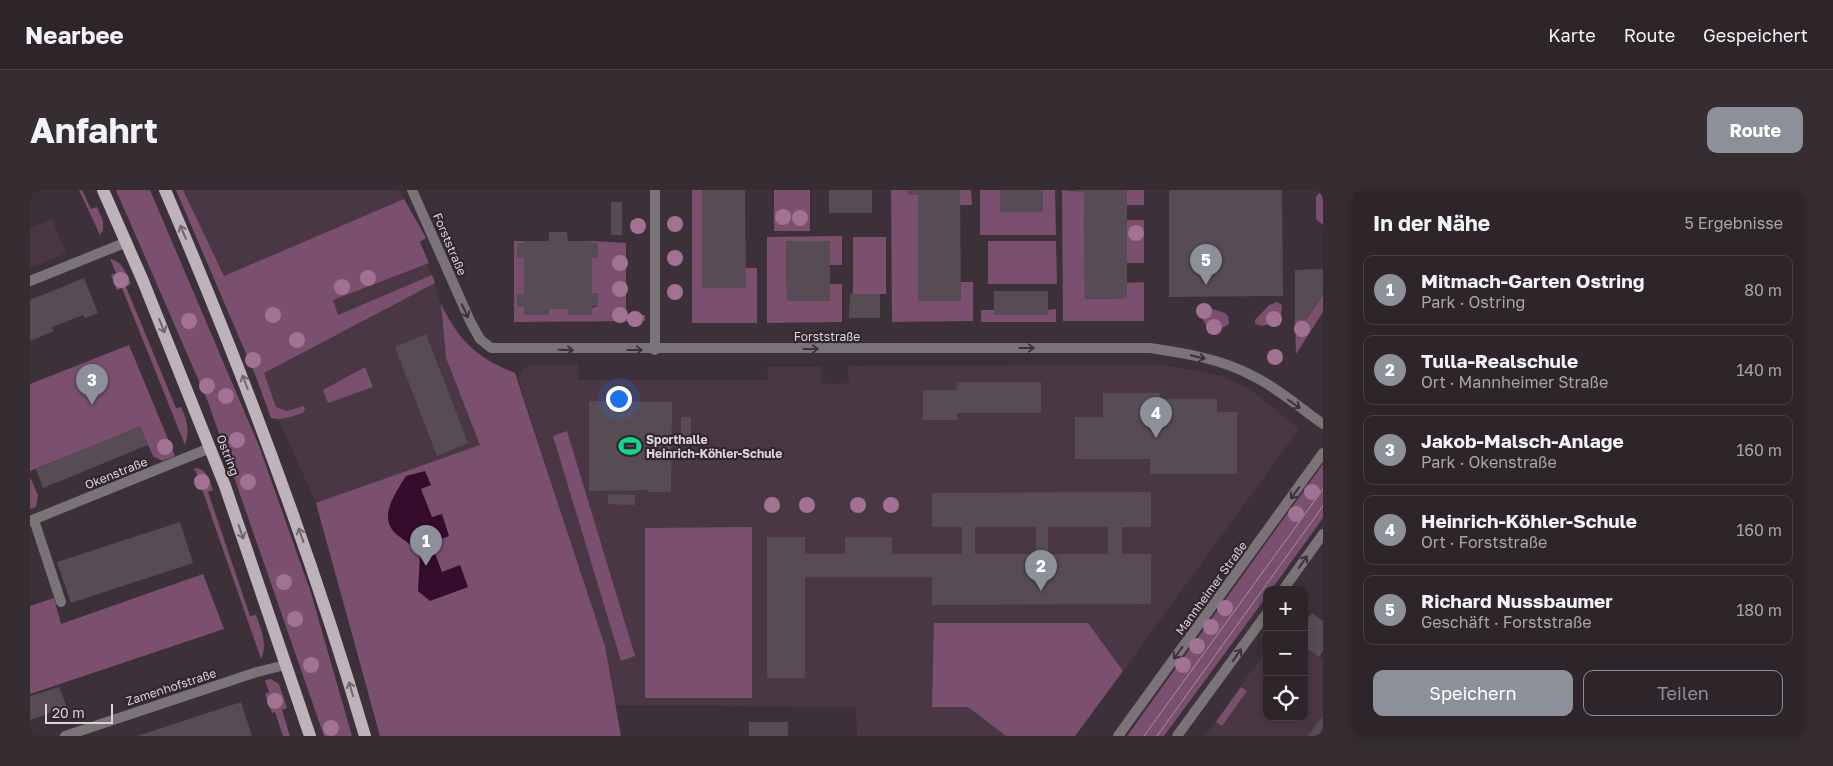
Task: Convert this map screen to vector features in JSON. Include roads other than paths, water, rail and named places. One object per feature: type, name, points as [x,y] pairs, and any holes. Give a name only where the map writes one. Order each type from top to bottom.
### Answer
[{"type":"main road","name":"Ostring","points":[[103,190],[127,242],[210,448],[310,736]]},
{"type":"main road","points":[[165,190],[215,308],[273,455],[335,633],[365,736]]},
{"type":"street","name":"Forststraße","points":[[412,190],[471,323],[480,339],[491,348],[656,350],[1150,348],[1176,352],[1225,364],[1254,376],[1323,424]]},
{"type":"street","points":[[655,190],[656,350]]},
{"type":"street","points":[[30,281],[127,242]]},
{"type":"street","name":"Okenstraße","points":[[32,520],[210,448]]},
{"type":"street","name":"Mannheimer Straße","points":[[1118,736],[1323,454]]},
{"type":"street","points":[[32,520],[61,602]]},
{"type":"street","points":[[1286,586],[1323,534]]},
{"type":"street","points":[[1176,736],[1263,618]]},
{"type":"street","name":"Zamenhofstraße","points":[[65,736],[257,672],[286,665]]},
{"type":"tram line","points":[[1144,736],[1323,489]]},
{"type":"tram line","points":[[1157,736],[1323,506]]},
{"type":"place","name":"Richard Nussbaumer","points":[[1206,285]]},
{"type":"place","name":"Jakob-Malsch-Anlage","points":[[92,405]]},
{"type":"place","name":"Heinrich-Köhler-Schule","points":[[1156,438]]},
{"type":"place","name":"Sporthalle Heinrich-Köhler-Schule","points":[[630,446]]},
{"type":"place","name":"Mitmach-Garten Ostring","points":[[426,566]]},
{"type":"place","name":"Tulla-Realschule","points":[[1041,591]]}]
